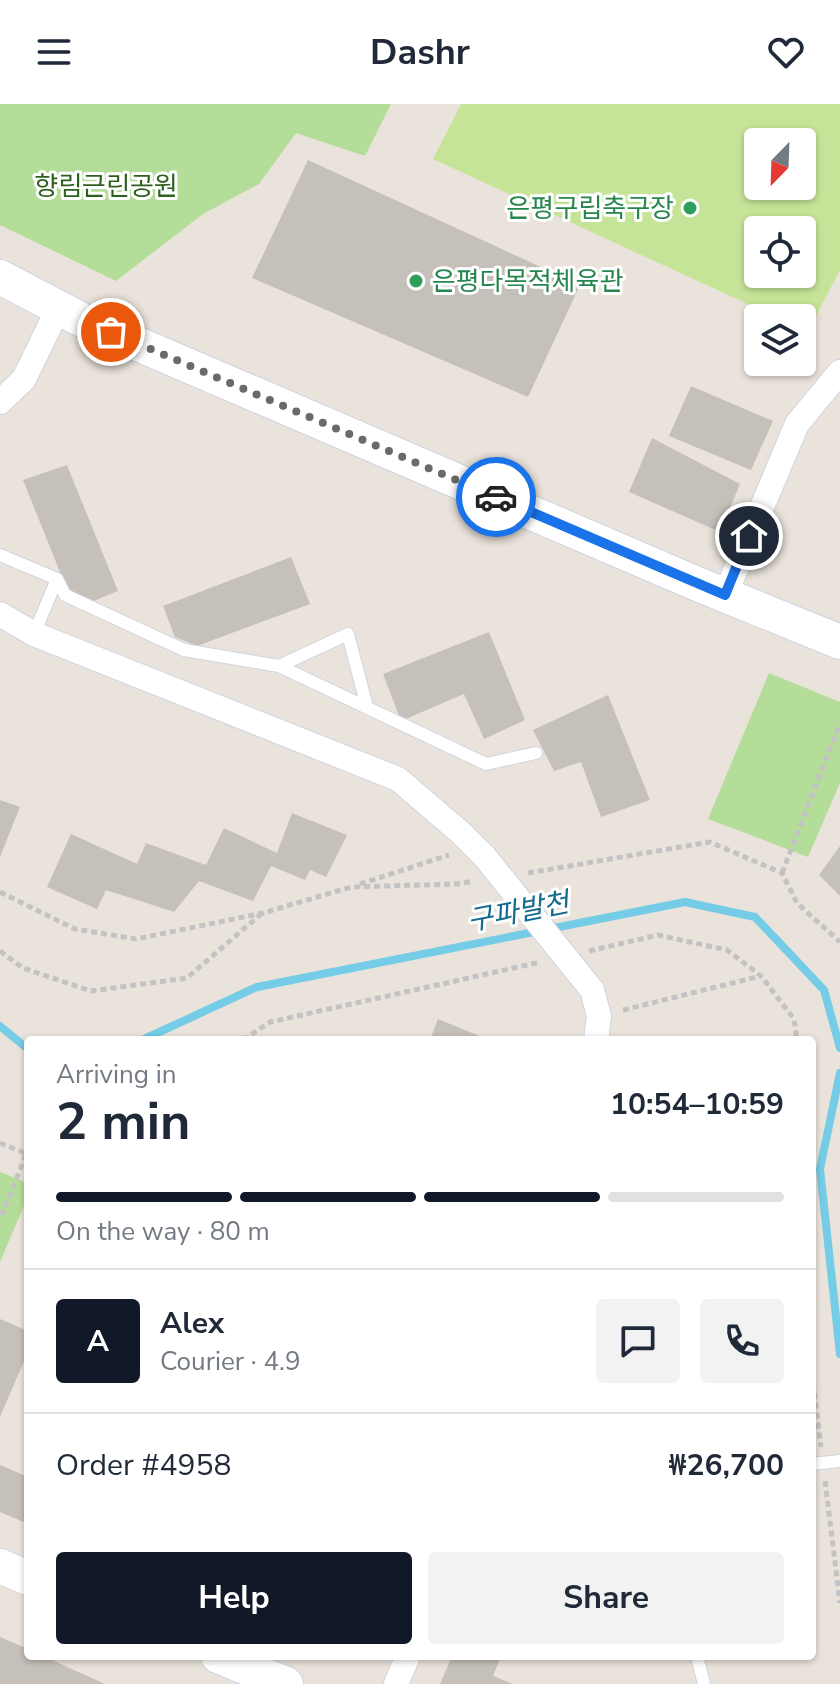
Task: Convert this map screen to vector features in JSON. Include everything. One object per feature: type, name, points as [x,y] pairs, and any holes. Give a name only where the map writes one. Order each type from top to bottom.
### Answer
[{"type":"main road","points":[[0,277],[58,309],[840,642]]},
{"type":"main road","points":[[0,1566],[24,1576]]},
{"type":"main road","points":[[228,1660],[286,1684]]},
{"type":"street","points":[[0,402],[24,379],[58,309]]},
{"type":"street","points":[[725,595],[797,424],[840,372]]},
{"type":"street","points":[[0,614],[34,634],[398,779],[461,833],[478,863],[592,990],[599,1016],[596,1036]]},
{"type":"street","points":[[396,1684],[406,1660]]},
{"type":"lane","points":[[0,555],[57,579],[65,595],[184,650],[279,666],[486,764],[536,753]]},
{"type":"lane","points":[[34,634],[57,579]]},
{"type":"lane","points":[[279,666],[348,634],[367,707]]},
{"type":"lane","points":[[816,1464],[840,1461]]},
{"type":"lane","points":[[698,1660],[706,1681],[704,1684]]},
{"type":"path","points":[[782,873],[840,723]]},
{"type":"path","points":[[517,874],[710,842],[782,873],[797,903],[840,942]]},
{"type":"path","points":[[351,887],[457,884],[478,863]]},
{"type":"path","points":[[0,892],[75,929],[136,939],[263,913],[351,887],[478,863]]},
{"type":"path","points":[[0,951],[23,968],[91,991],[187,978],[263,913]]},
{"type":"path","points":[[581,953],[658,935],[727,950],[761,976],[794,1019],[796,1036]]},
{"type":"path","points":[[249,1036],[270,1022],[550,959]]},
{"type":"path","points":[[614,1012],[761,976]]},
{"type":"path","points":[[0,1143],[24,1153]]},
{"type":"path","points":[[0,1211],[3,1213],[24,1161]]},
{"type":"path","points":[[816,1407],[821,1449]]},
{"type":"path","points":[[825,1480],[840,1603]]},
{"type":"green space","name":"향림근린공원","points":[[0,104],[391,104],[365,156],[296,133],[259,184],[203,214],[116,281],[0,225]]},
{"type":"green space","name":"은평구립축구장","points":[[461,104],[840,104],[840,270],[816,316],[816,304],[748,304],[433,159]]},
{"type":"green space","points":[[769,673],[840,702],[840,783],[808,857],[708,819]]},
{"type":"green space","points":[[0,1172],[24,1181],[24,1205],[0,1262]]},
{"type":"building","name":"은평다목적체육관","points":[[308,160],[580,285],[528,397],[252,278]]},
{"type":"building","points":[[691,386],[773,421],[751,470],[669,436]]},
{"type":"building","points":[[652,438],[740,484],[720,532],[629,492]]},
{"type":"building","points":[[67,465],[118,591],[91,602],[68,592],[23,480]]},
{"type":"building","points":[[291,557],[310,604],[197,646],[175,637],[163,606]]},
{"type":"building","points":[[489,632],[525,720],[484,739],[464,694],[401,721],[383,674]]},
{"type":"building","points":[[608,695],[650,800],[601,817],[581,762],[554,771],[533,730]]},
{"type":"building","points":[[0,800],[20,807],[0,857]]},
{"type":"building","points":[[292,813],[347,835],[326,877],[310,870],[305,880],[271,866],[253,901],[199,881],[174,912],[106,890],[97,909],[47,887],[71,834],[137,864],[146,843],[206,865],[224,828],[277,853]]},
{"type":"building","points":[[840,846],[840,896],[819,875]]},
{"type":"building","points":[[438,1019],[479,1036],[432,1036]]},
{"type":"building","points":[[0,1319],[24,1329],[24,1361],[0,1417]]},
{"type":"building","points":[[0,1465],[24,1475],[24,1522],[0,1512]]},
{"type":"building","points":[[0,1637],[24,1647],[24,1660],[52,1660],[105,1684],[0,1684]]},
{"type":"building","points":[[450,1660],[499,1660],[493,1676],[513,1684],[440,1684]]},
{"type":"waterway","name":"구파발천","points":[[151,1036],[257,987],[685,902],[755,917],[824,990],[840,1048]]},
{"type":"waterway","name":"구파발천","points":[[0,1026],[24,1046]]},
{"type":"waterway","name":"구파발천","points":[[840,1073],[820,1169],[840,1354]]},
{"type":"way so far","points":[[111,332],[496,497]]},
{"type":"place","name":"은평구립축구장","points":[[690,208]]},
{"type":"place","name":"은평다목적체육관","points":[[416,281]]},
{"type":"route","points":[[496,497],[725,595],[749,536]]}]
